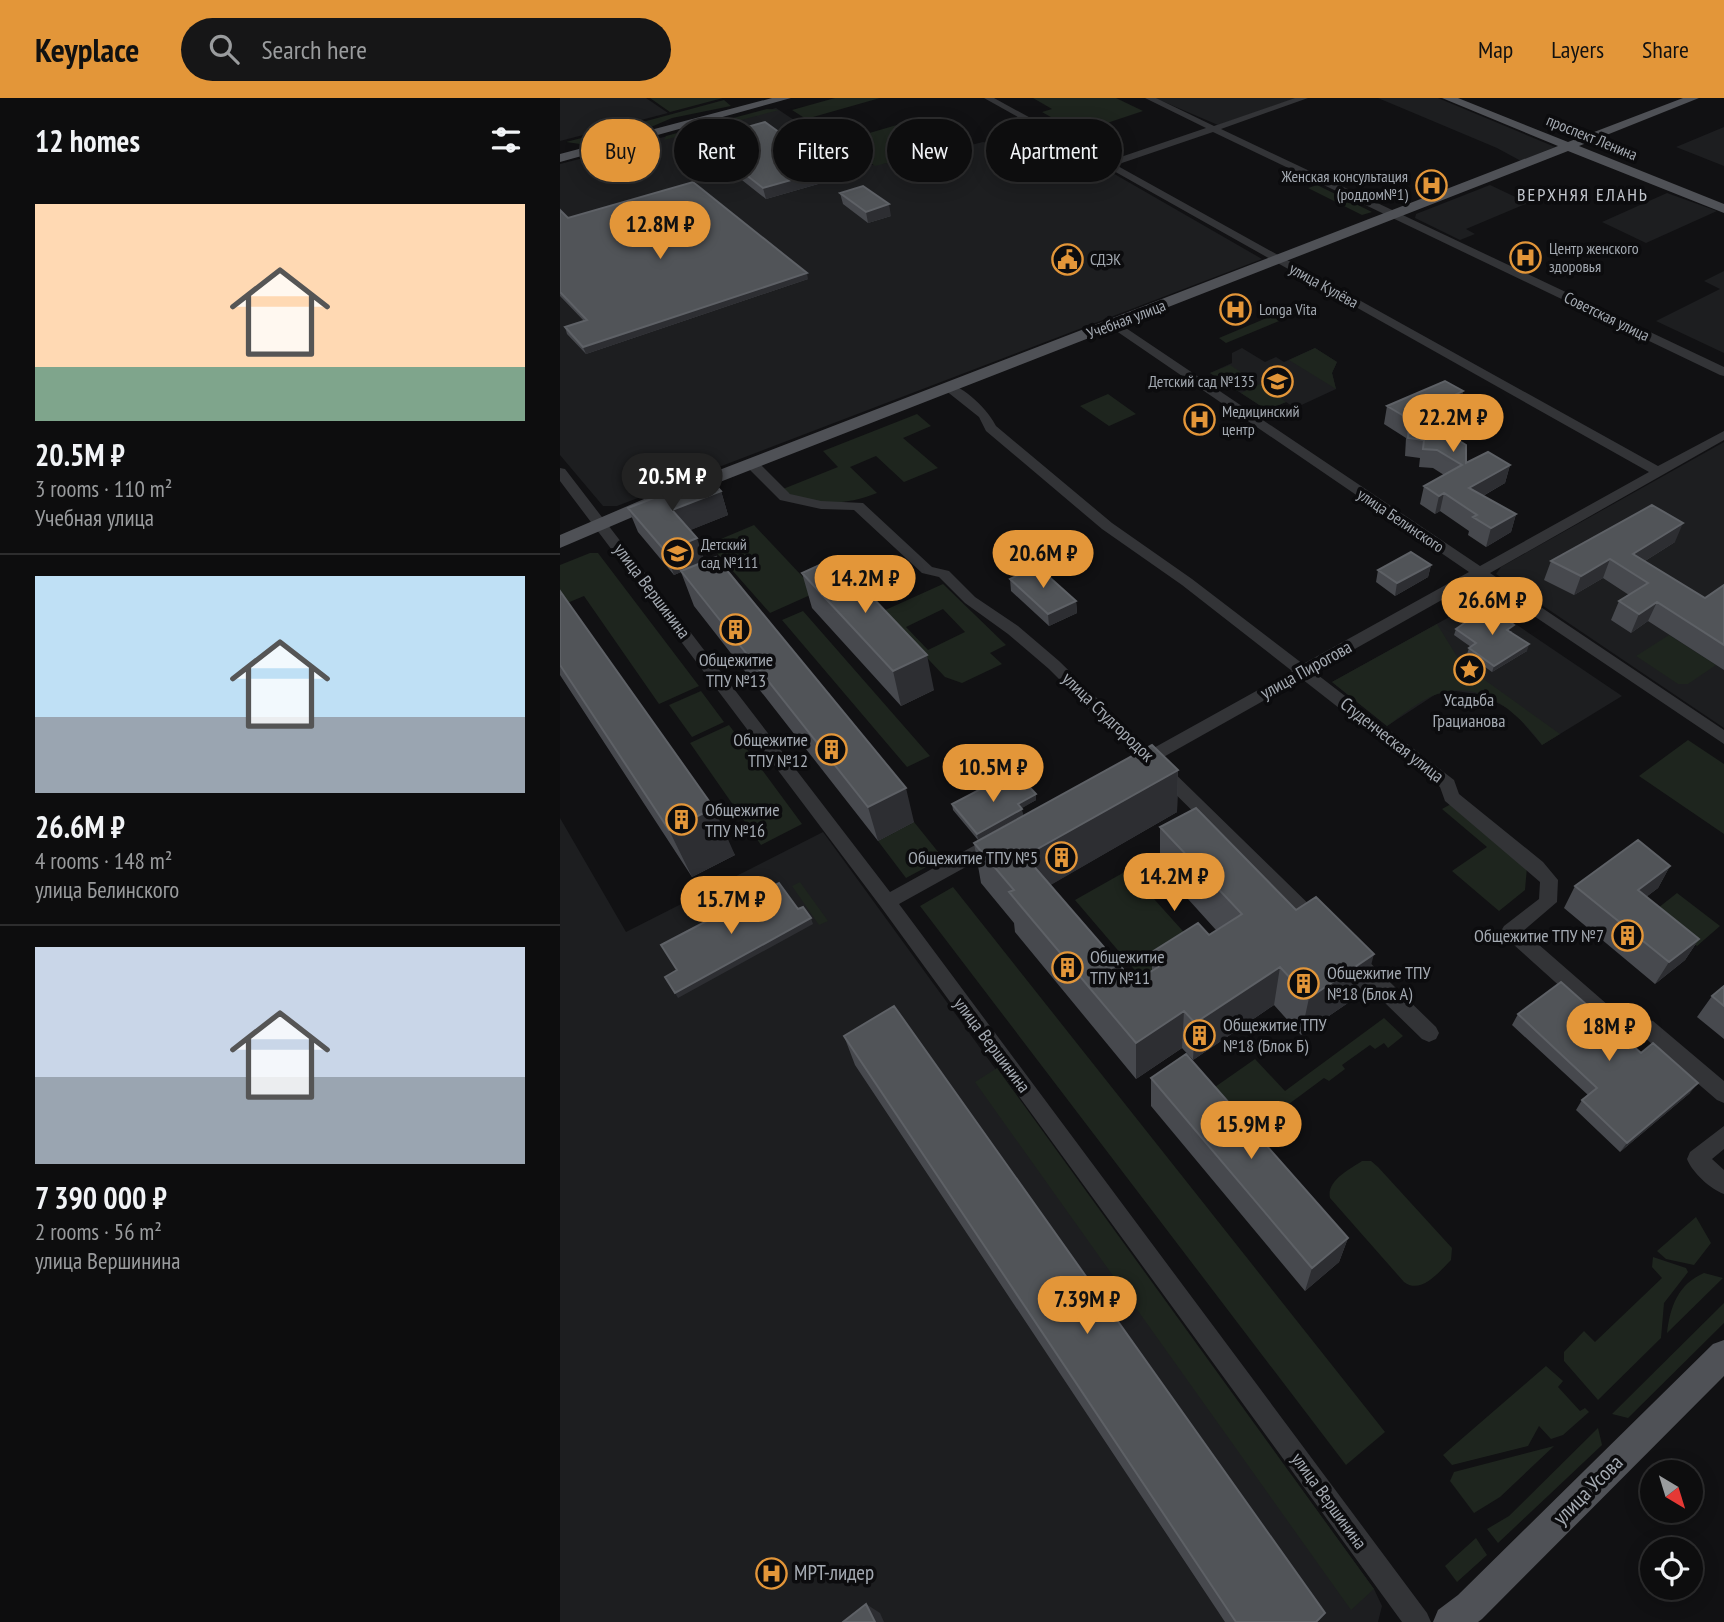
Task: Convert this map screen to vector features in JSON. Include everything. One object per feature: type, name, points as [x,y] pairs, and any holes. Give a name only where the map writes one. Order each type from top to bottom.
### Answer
[{"type":"main road","points":[[560,158],[785,98]]},
{"type":"main road","name":"проспект Ленина","points":[[1448,98],[1724,209]]},
{"type":"main road","name":"Учебная улица","points":[[560,542],[752,464],[1571,148],[1693,98]]},
{"type":"main road","name":"улица Усова","points":[[1450,1622],[1470,1607],[1724,1355]]},
{"type":"street","name":"улица Кулёва","points":[[988,98],[1025,119]]},
{"type":"street","name":"Советская улица","points":[[1149,98],[1724,372]]},
{"type":"street","points":[[1122,160],[1304,98]]},
{"type":"street","name":"улица Кулёва","points":[[1122,173],[1659,472]]},
{"type":"street","name":"улица Белинского","points":[[1113,324],[1724,738]]},
{"type":"street","name":"Студенческая улица","points":[[949,387],[985,415],[990,428],[1098,518],[1305,672],[1448,784],[1451,797],[1537,867],[1549,880],[1548,902],[1510,931],[1631,1038],[1646,1027],[1724,1094]]},
{"type":"street","name":"улица Пирогова","points":[[1126,771],[1724,435]]},
{"type":"street","name":"улица Студгородок","points":[[752,464],[785,498],[821,505],[858,506],[927,570],[944,574],[970,600],[1013,629],[1149,758],[1429,1033]]},
{"type":"street","name":"улица Вершинина","points":[[560,472],[887,902],[1418,1622]]},
{"type":"street","points":[[887,902],[1007,836]]},
{"type":"street","points":[[1724,1136],[1697,1159],[1724,1184]]},
{"type":"shaded area","points":[[560,98],[646,98],[668,113],[645,119],[581,119],[581,136],[560,141]]},
{"type":"shaded area","points":[[650,98],[723,98],[670,112]]},
{"type":"shaded area","points":[[835,98],[880,98],[806,119],[792,110]]},
{"type":"shaded area","points":[[1033,98],[1116,98],[1143,111],[1119,119],[1054,119],[1042,112],[1052,109]]},
{"type":"shaded area","points":[[1155,98],[1297,98],[1218,125]]},
{"type":"shaded area","points":[[1378,98],[1438,98],[1555,147],[1521,161],[1497,148]]},
{"type":"shaded area","points":[[724,100],[731,106],[672,118],[660,123],[660,119],[654,119]]},
{"type":"shaded area","points":[[776,108],[792,119],[773,119],[773,182],[873,182],[873,165],[887,163],[887,182],[972,182],[972,145],[986,142],[986,182],[1122,182],[1122,178],[1262,259],[617,506],[603,506],[560,455],[560,164],[581,159],[581,182],[660,182],[660,138],[674,134],[674,182],[759,182],[759,119],[734,119]]},
{"type":"shaded area","points":[[767,109],[779,110],[744,119],[730,119]]},
{"type":"shaded area","points":[[1724,127],[1724,166],[1676,147]]},
{"type":"shaded area","points":[[887,128],[887,163],[875,166],[873,165],[873,132]]},
{"type":"shaded area","points":[[674,134],[674,137],[664,140],[666,136]]},
{"type":"shaded area","points":[[581,138],[581,144],[566,142]]},
{"type":"shaded area","points":[[1317,185],[1372,212],[1362,215],[1308,188]]},
{"type":"shaded area","points":[[1490,185],[1528,203],[1466,229],[1475,234],[1460,240],[1415,218],[1416,214]]},
{"type":"shaded area","points":[[1667,193],[1717,211],[1646,243],[1602,222]]},
{"type":"shaded area","points":[[1724,271],[1724,353],[1656,321],[1720,289],[1704,281]]},
{"type":"shaded area","points":[[1288,309],[1296,314],[1226,343],[1219,338]]},
{"type":"shaded area","name":"Детский сад №135","points":[[1242,348],[1265,362],[1276,357],[1284,362],[1315,348],[1337,362],[1332,373],[1336,389],[1295,408],[1286,402],[1267,410],[1210,373],[1232,363],[1232,353]]},
{"type":"shaded area","points":[[1315,348],[1337,362],[1332,373],[1336,389],[1289,360]]},
{"type":"shaded area","points":[[1230,365],[1256,382],[1237,391],[1210,373]]},
{"type":"shaded area","points":[[1260,384],[1286,402],[1267,410],[1241,393]]},
{"type":"shaded area","points":[[1108,394],[1136,414],[1109,426],[1080,406]]},
{"type":"shaded area","points":[[917,414],[931,426],[903,438],[938,468],[904,482],[876,456],[850,467],[877,493],[842,502],[804,500],[783,489],[838,467],[823,451]]},
{"type":"shaded area","points":[[1724,442],[1724,728],[1496,574],[1501,567]]},
{"type":"shaded area","points":[[754,525],[817,592],[770,613],[709,544]]},
{"type":"shaded area","points":[[590,553],[598,553],[699,686],[659,704],[584,596],[560,606],[560,565]]},
{"type":"shaded area","points":[[943,584],[1006,645],[990,653],[1002,664],[962,683],[945,677],[883,611]],"holes":[[[943,609],[965,632],[928,650],[906,627]]]},
{"type":"shaded area","name":"Усадьба Грацианова","points":[[1480,600],[1622,696],[1542,745],[1513,711],[1482,695],[1456,691],[1436,694],[1387,726],[1332,682]]},
{"type":"shaded area","points":[[803,611],[930,756],[907,767],[782,620]]},
{"type":"shaded area","points":[[1437,624],[1461,663],[1560,734],[1542,745],[1508,709],[1495,700],[1465,690],[1432,696],[1387,726],[1332,682]]},
{"type":"shaded area","points":[[1669,635],[1716,665],[1688,684],[1678,684],[1636,656]]},
{"type":"shaded area","points":[[701,691],[724,722],[692,737],[669,705]]},
{"type":"shaded area","points":[[729,725],[802,824],[761,845],[690,743]]},
{"type":"shaded area","points":[[1688,740],[1724,764],[1724,834],[1639,776]]},
{"type":"shaded area","points":[[1451,804],[1527,867],[1525,890],[1499,911],[1452,871],[1487,847],[1442,809]]},
{"type":"shaded area","points":[[560,818],[626,932],[823,832],[1374,1589],[1382,1606],[1378,1622],[560,1622]]},
{"type":"shaded area","points":[[914,822],[943,858],[906,878],[878,841]]},
{"type":"shaded area","points":[[1128,870],[1199,949],[1145,982],[1075,900]]},
{"type":"shaded area","points":[[800,882],[828,921],[819,925],[792,886]]},
{"type":"shaded area","points":[[953,887],[1385,1432],[1346,1465],[920,906]]},
{"type":"shaded area","points":[[1677,893],[1720,926],[1697,946],[1653,912]]},
{"type":"shaded area","points":[[1384,1018],[1403,1036],[1388,1048],[1384,1043],[1375,1049],[1370,1045],[1342,1065],[1345,1069],[1329,1081],[1324,1078],[1254,1130],[1215,1087],[1255,1059],[1285,1091]]},
{"type":"shaded area","points":[[997,1068],[1374,1589],[1351,1610],[975,1082]]},
{"type":"shaded area","points":[[1362,1161],[1371,1161],[1378,1167],[1452,1248],[1451,1260],[1423,1284],[1417,1286],[1404,1282],[1330,1198],[1335,1181]]},
{"type":"shaded area","points":[[1696,1217],[1711,1243],[1694,1265],[1666,1259],[1657,1251]]},
{"type":"shaded area","points":[[1653,1257],[1686,1268],[1688,1272],[1664,1303],[1661,1338],[1598,1400],[1564,1361],[1564,1352],[1584,1331],[1595,1342],[1662,1278],[1652,1267]]},
{"type":"shaded area","points":[[1704,1273],[1723,1278],[1667,1333],[1670,1314],[1677,1297],[1688,1283]]},
{"type":"shaded area","points":[[1724,1303],[1724,1323],[1628,1418],[1612,1414]]},
{"type":"shaded area","points":[[1546,1366],[1563,1381],[1558,1387],[1580,1411],[1585,1408],[1589,1412],[1563,1435],[1551,1439],[1539,1426],[1528,1446],[1452,1465],[1443,1455]]},
{"type":"shaded area","points":[[1598,1428],[1602,1445],[1498,1543],[1487,1529],[1509,1516]]},
{"type":"shaded area","points":[[1554,1446],[1500,1497],[1474,1513],[1450,1481],[1454,1472]]},
{"type":"shaded area","points":[[1476,1538],[1487,1555],[1457,1582],[1445,1566]]},
{"type":"building","points":[[765,122],[773,128],[773,182],[784,182],[763,188],[755,182],[759,182],[759,124]]},
{"type":"building","points":[[693,182],[807,273],[583,347],[565,327],[587,320],[560,292],[560,210],[568,218]]},
{"type":"building","points":[[863,186],[889,204],[866,212],[840,193]]},
{"type":"building","points":[[1445,381],[1463,391],[1427,409],[1456,427],[1458,440],[1466,445],[1466,463],[1488,452],[1510,465],[1469,488],[1516,514],[1491,528],[1444,493],[1439,496],[1424,486],[1462,465],[1437,450],[1423,449],[1424,440],[1408,438],[1409,425],[1414,422],[1387,406]]},
{"type":"building","points":[[708,477],[721,491],[672,510],[697,538],[665,551],[628,508]]},
{"type":"building","points":[[1652,505],[1683,523],[1633,554],[1705,598],[1724,585],[1724,645],[1657,602],[1639,614],[1619,601],[1648,583],[1610,559],[1581,576],[1551,561]]},
{"type":"building","points":[[1411,552],[1431,565],[1397,583],[1378,570]]},
{"type":"building","points":[[716,557],[906,788],[868,807],[681,571]]},
{"type":"building","points":[[835,558],[927,655],[893,671],[802,573]]},
{"type":"building","points":[[1037,566],[1076,601],[1048,614],[1010,579]]},
{"type":"building","points":[[560,591],[714,808],[669,830],[560,665]]},
{"type":"building","points":[[1483,610],[1497,612],[1514,625],[1507,630],[1529,644],[1494,666],[1469,648],[1476,643],[1456,629]]},
{"type":"building","points":[[1152,745],[1178,770],[1025,856],[1134,982],[1163,964],[1152,952],[1198,923],[1209,935],[1242,914],[1160,827],[1196,808],[1296,910],[1316,897],[1374,954],[1309,998],[1280,967],[1195,1023],[1184,1011],[1136,1043],[1009,892],[1014,890],[974,843]]},
{"type":"building","points":[[1021,778],[1036,794],[1018,804],[1022,809],[977,834],[952,804],[998,780],[1004,787]]},
{"type":"building","points":[[1638,840],[1670,866],[1638,890],[1699,939],[1669,962],[1575,886]]},
{"type":"building","points":[[779,883],[798,909],[803,907],[811,918],[675,993],[665,977],[677,970],[661,945]]},
{"type":"building","points":[[1561,982],[1641,1053],[1653,1043],[1698,1083],[1627,1143],[1582,1100],[1597,1088],[1518,1014]]},
{"type":"building","points":[[1724,986],[1724,1006],[1712,996]]},
{"type":"building","points":[[894,1006],[1325,1613],[1316,1622],[1236,1622],[844,1036]]},
{"type":"building","points":[[1186,1054],[1348,1238],[1312,1268],[1151,1078]]},
{"type":"building","points":[[866,1604],[875,1622],[843,1622]]},
{"type":"place","name":"Женская консультация (роддом№1)","points":[[1431,185]]},
{"type":"place","name":"Центр женского здоровья","points":[[1526,257]]},
{"type":"place","name":"СДЭК","points":[[1067,259]]},
{"type":"place","name":"Longa Vita","points":[[1236,309]]},
{"type":"place","name":"Детский сад №135","points":[[1278,381]]},
{"type":"place","name":"Медицинский центр","points":[[1199,420]]},
{"type":"place","name":"Детский сад №111","points":[[678,553]]},
{"type":"place","name":"Общежитие ТПУ №13","points":[[736,630]]},
{"type":"place","name":"Усадьба Грацианова","points":[[1469,669]]},
{"type":"place","name":"Общежитие ТПУ №12","points":[[831,750]]},
{"type":"place","name":"Общежитие ТПУ №16","points":[[682,820]]},
{"type":"place","name":"Общежитие ТПУ №5","points":[[1061,858]]},
{"type":"place","name":"Общежитие ТПУ №7","points":[[1627,936]]},
{"type":"place","name":"Общежитие ТПУ №11","points":[[1067,967]]},
{"type":"place","name":"Общежитие ТПУ №18 (Блок А)","points":[[1304,983]]},
{"type":"place","name":"Общежитие ТПУ №18 (Блок Б)","points":[[1200,1035]]},
{"type":"place","name":"МРТ-лидер","points":[[771,1573]]},
{"type":"district","name":"ВЕРХНЯЯ ЕЛАНЬ","points":[[1583,195]]}]
